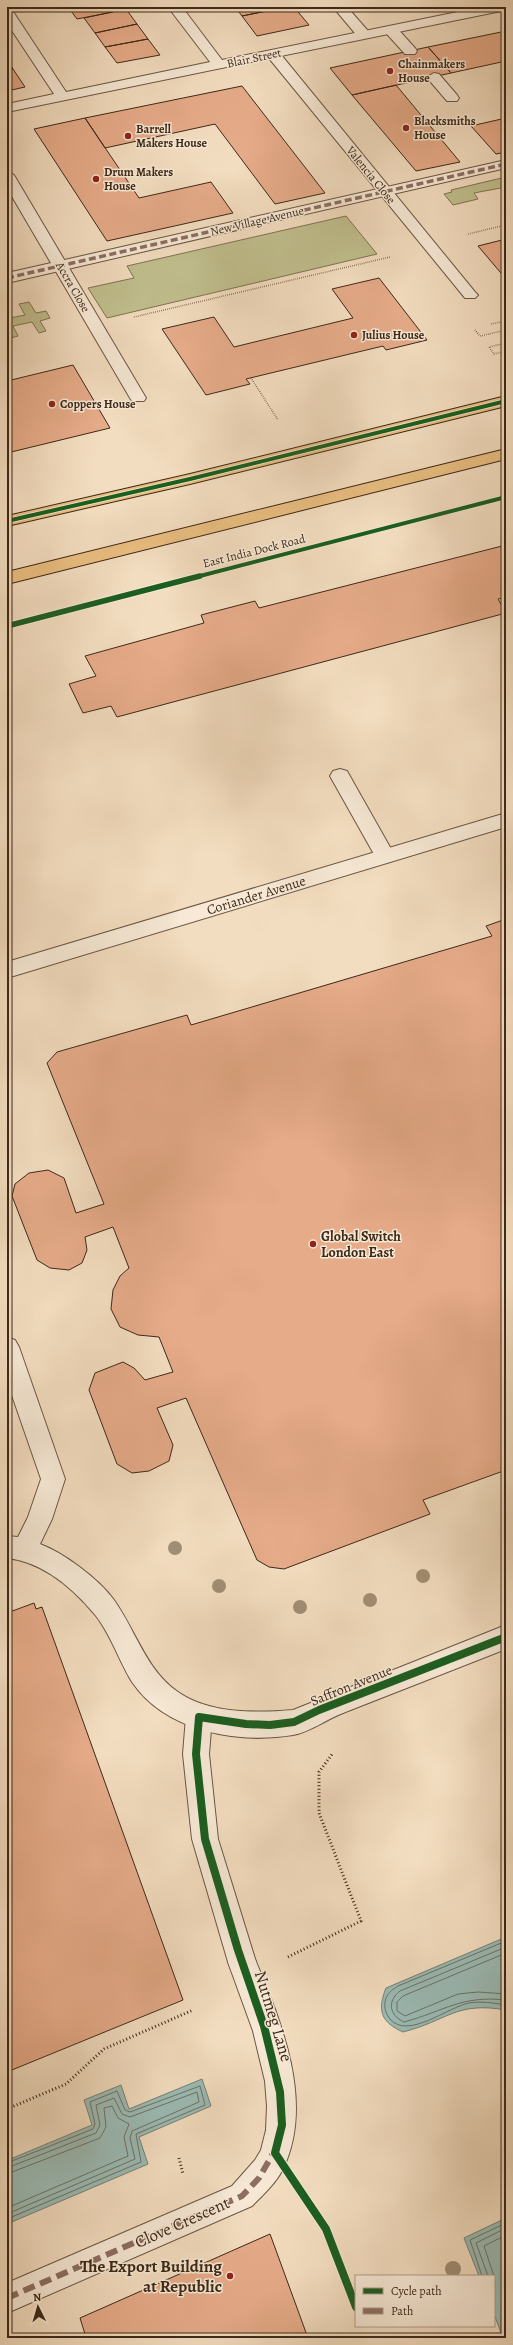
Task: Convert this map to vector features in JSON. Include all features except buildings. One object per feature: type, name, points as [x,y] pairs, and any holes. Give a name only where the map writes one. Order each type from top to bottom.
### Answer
[{"type":"highway","points":[[7,521],[183,481],[506,402]]},
{"type":"highway","points":[[7,578],[506,454]]},
{"type":"street","points":[[175,7],[219,65]]},
{"type":"street","points":[[340,7],[364,35]]},
{"type":"street","name":"Blair Street","points":[[7,108],[391,30],[471,10],[502,7]]},
{"type":"street","points":[[7,13],[63,97]]},
{"type":"street","points":[[391,30],[410,51]]},
{"type":"street","name":"Valencia Close","points":[[273,54],[470,295]]},
{"type":"street","points":[[434,77],[452,98]]},
{"type":"street","name":"New Village Avenue","points":[[7,278],[506,164]]},
{"type":"street","name":"Accra Close","points":[[7,175],[138,398]]},
{"type":"street","points":[[340,776],[385,856]]},
{"type":"street","name":"Coriander Avenue","points":[[7,970],[506,820]]},
{"type":"street","points":[[7,1347],[53,1479],[40,1519],[16,1548],[50,1559],[72,1576],[105,1608],[142,1674],[168,1701],[199,1717]]},
{"type":"street","name":"Saffron Avenue","points":[[199,1717],[237,1723],[267,1725],[295,1722],[319,1710],[506,1636]]},
{"type":"street","name":"Nutmeg Lane","points":[[199,1717],[196,1754],[205,1839],[242,1962],[264,2026],[280,2092],[282,2125],[274,2153]]},
{"type":"street","name":"Clove Crescent","points":[[7,2298],[242,2196],[259,2178],[274,2153]]},
{"type":"path","points":[[96,326],[401,254],[427,243],[506,224]]},
{"type":"path","points":[[487,325],[506,320]]},
{"type":"path","points":[[480,327],[474,328],[480,336],[506,330]]},
{"type":"path","points":[[506,343],[489,347],[494,354],[506,351]]},
{"type":"path","points":[[251,378],[281,423]]},
{"type":"path","points":[[286,1958],[361,1920],[319,1813],[319,1772],[336,1748]]},
{"type":"path","points":[[7,2109],[66,2084],[104,2049],[193,2010]]},
{"type":"path","points":[[179,2158],[185,2182]]},
{"type":"shaded area","points":[[506,177],[506,187],[474,193],[478,199],[453,205],[444,194],[452,192],[451,190]]},
{"type":"shaded area","points":[[346,216],[377,254],[107,318],[88,288],[134,278],[127,266]]},
{"type":"shaded area","points":[[29,302],[36,313],[46,311],[50,318],[40,321],[46,331],[39,333],[32,322],[13,326],[18,336],[7,339],[7,313],[10,318],[25,315],[19,304]]},
{"type":"water","points":[[506,1937],[506,2010],[475,2008],[463,2010],[418,2028],[403,2032],[386,2020],[383,2015],[382,2003],[386,1988]]},
{"type":"water","points":[[202,2079],[211,2106],[139,2137],[148,2164],[7,2224],[7,2158],[8,2160],[92,2125],[84,2100],[121,2085],[129,2109]]},
{"type":"water","points":[[506,2218],[506,2338],[503,2338],[495,2317],[495,2275],[479,2275],[464,2238]]},
{"type":"marked path","points":[[7,278],[506,164]]},
{"type":"marked path","points":[[7,2298],[242,2196],[259,2178],[275,2150]]},
{"type":"cycle path","points":[[7,521],[190,479],[506,401]]},
{"type":"cycle path","name":"East India Dock Road","points":[[7,626],[506,497]]},
{"type":"cycle path","points":[[355,2304],[326,2229],[275,2153],[282,2125],[280,2092],[264,2026],[238,1950],[205,1839],[196,1754],[199,1717],[234,1723],[258,1725],[294,1722],[319,1710],[506,1637]]},
{"type":"place","name":"Chainmakers House","points":[[390,71]]},
{"type":"place","name":"Blacksmiths House","points":[[406,128]]},
{"type":"place","name":"Barrell Makers House","points":[[128,136]]},
{"type":"place","name":"Drum Makers House","points":[[96,179]]},
{"type":"place","name":"Julius House","points":[[354,335]]},
{"type":"place","name":"Coppers House","points":[[52,404]]},
{"type":"place","name":"Global Switch London East","points":[[313,1244]]},
{"type":"place","name":"The Export Building at Republic","points":[[230,2276]]}]
